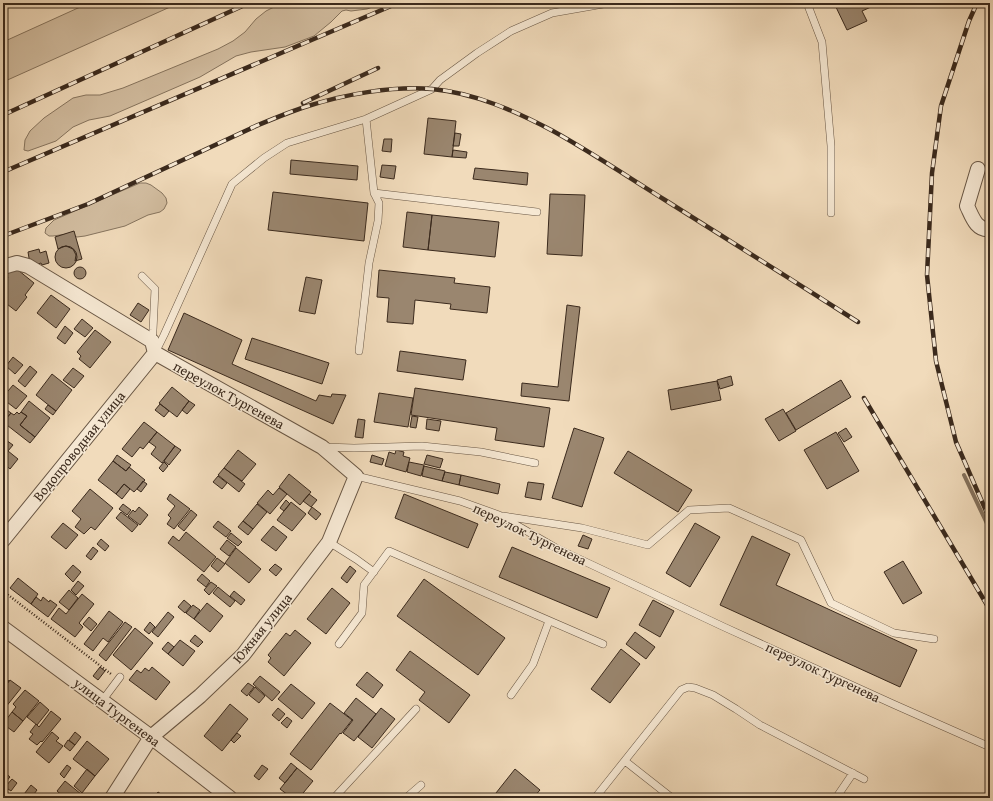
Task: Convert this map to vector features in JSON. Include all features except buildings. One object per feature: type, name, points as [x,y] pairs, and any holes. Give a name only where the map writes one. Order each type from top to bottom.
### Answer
[{"type":"street","points":[[978,169],[967,206],[976,225],[985,230],[990,229]]},
{"type":"street","name":"переулок Тургенева","points":[[3,267],[18,263],[28,266],[153,347],[322,447],[356,476]]},
{"type":"street","name":"Водопроводная улица","points":[[3,540],[153,347]]},
{"type":"street","name":"Южная улица","points":[[112,798],[151,737],[200,696],[243,655],[329,542],[356,476]]},
{"type":"street","name":"улица Тургенева","points":[[3,628],[151,737],[230,798]]},
{"type":"lane","points":[[153,347],[164,335],[232,184],[264,158],[287,144],[366,118],[432,89],[440,80],[471,57],[511,31],[552,13],[609,3]]},
{"type":"lane","points":[[808,3],[822,42],[831,146],[831,213]]},
{"type":"lane","points":[[359,351],[369,263],[378,220],[379,203],[374,193],[366,118]]},
{"type":"lane","points":[[374,193],[537,212]]},
{"type":"lane","points":[[142,276],[155,289],[153,347]]},
{"type":"lane","points":[[322,447],[354,448],[422,446],[481,452],[535,463]]},
{"type":"lane","name":"переулок Тургенева","points":[[356,476],[460,500],[499,515],[556,548],[724,627],[990,747]]},
{"type":"lane","points":[[499,515],[582,528],[648,545],[689,510],[729,508],[801,540],[831,604],[894,633],[934,639]]},
{"type":"lane","points":[[329,542],[374,572]]},
{"type":"lane","points":[[339,644],[362,613],[364,585],[389,551],[603,644]]},
{"type":"lane","points":[[511,695],[533,664],[549,620]]},
{"type":"lane","points":[[102,701],[119,678]]},
{"type":"lane","points":[[595,798],[681,690],[688,687],[713,695],[760,725],[864,778]]},
{"type":"lane","points":[[334,798],[416,709]]},
{"type":"lane","points":[[625,761],[672,798]]},
{"type":"lane","points":[[836,798],[853,773]]},
{"type":"lane","points":[[406,798],[421,786]]},
{"type":"path","points":[[3,591],[119,678]]},
{"type":"shaded area","points":[[89,3],[179,3],[3,82],[3,42]]},
{"type":"shaded area","points":[[282,3],[383,3],[367,9],[342,11],[314,36],[285,47],[251,52],[236,56],[200,77],[110,116],[89,120],[73,127],[56,141],[28,151],[24,150],[25,140],[30,131],[44,118],[73,98],[86,95],[100,95],[123,88],[218,49],[233,41],[245,32],[256,19],[266,11]]},
{"type":"shaded area","points":[[140,183],[151,185],[162,193],[166,198],[167,203],[164,209],[125,226],[85,236],[77,237],[67,234],[49,236],[45,233],[46,228],[54,220]]},
{"type":"waterway","points":[[964,475],[990,530]]},
{"type":"railway","points":[[3,115],[249,3]]},
{"type":"railway","points":[[3,172],[398,3]]},
{"type":"railway","points":[[977,3],[969,21],[941,106],[932,173],[927,275],[936,361],[956,442],[990,520]]},
{"type":"railway","points":[[303,103],[378,68]]},
{"type":"railway","points":[[251,128],[308,106],[369,92],[417,88],[464,94],[509,110],[567,139],[858,322]]},
{"type":"railway","points":[[3,236],[88,204],[256,126]]},
{"type":"railway","points":[[864,398],[990,610]]}]
